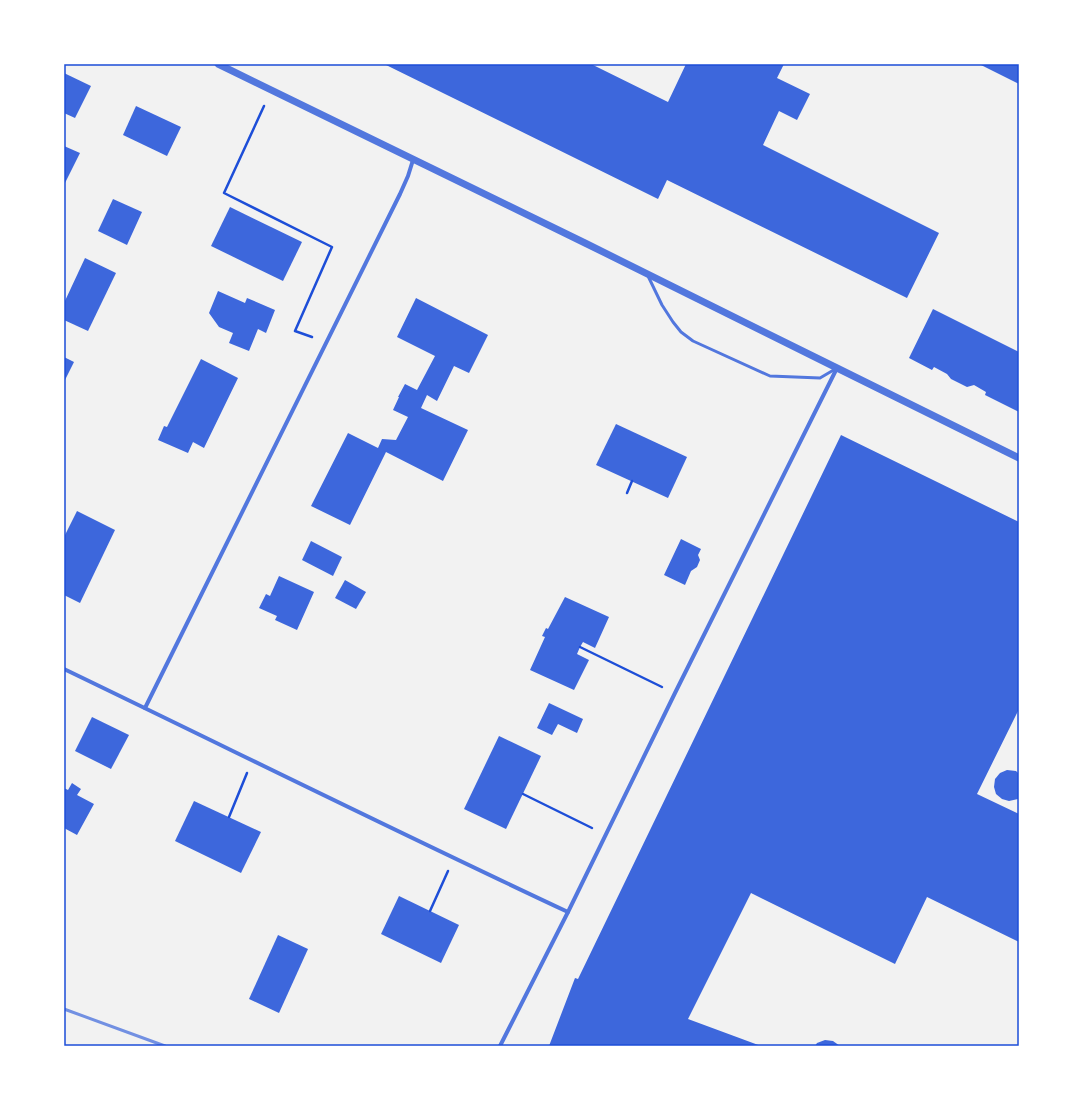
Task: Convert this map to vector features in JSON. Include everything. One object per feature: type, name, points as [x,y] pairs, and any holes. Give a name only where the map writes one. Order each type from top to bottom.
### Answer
[{"type":"street","points":[[218,64],[1019,458]]},
{"type":"street","points":[[145,708],[400,194],[413,160]]},
{"type":"street","points":[[500,1046],[568,912],[837,368]]},
{"type":"street","points":[[65,671],[568,912]]},
{"type":"lane","points":[[647,274],[662,305],[673,322],[680,332],[693,341],[770,376],[820,378],[837,368]]},
{"type":"path","points":[[264,106],[224,193],[332,247],[295,331],[314,338]]},
{"type":"path","points":[[627,493],[632,481]]},
{"type":"path","points":[[580,648],[675,693]]},
{"type":"path","points":[[229,817],[253,760]]},
{"type":"path","points":[[523,794],[606,835]]},
{"type":"path","points":[[430,911],[454,858]]},
{"type":"building","points":[[384,64],[591,64],[668,102],[686,64],[784,64],[777,78],[810,94],[797,120],[779,111],[763,145],[939,233],[907,298],[667,180],[658,199]]},
{"type":"building","points":[[979,64],[1019,64],[1019,84]]},
{"type":"building","points":[[64,73],[91,86],[75,118],[64,113]]},
{"type":"building","points":[[136,106],[181,127],[167,156],[123,135]]},
{"type":"building","points":[[64,146],[80,153],[64,185]]},
{"type":"building","points":[[113,199],[142,212],[127,245],[98,231]]},
{"type":"building","points":[[230,207],[302,242],[283,281],[211,246]]},
{"type":"building","points":[[85,258],[116,273],[88,331],[64,320],[64,303]]},
{"type":"building","points":[[218,291],[245,303],[247,298],[275,310],[266,333],[258,329],[249,351],[229,343],[233,333],[219,327],[209,313]]},
{"type":"building","points":[[416,298],[488,335],[469,373],[454,366],[437,401],[427,395],[421,408],[468,430],[443,481],[386,452],[350,525],[311,506],[348,433],[378,448],[382,439],[396,440],[408,417],[393,410],[398,397],[405,384],[417,390],[435,356],[397,337]]},
{"type":"building","points":[[933,309],[1019,352],[1019,412],[985,395],[986,392],[974,385],[967,387],[951,379],[947,374],[934,367],[932,370],[909,358]]},
{"type":"building","points":[[64,357],[74,362],[64,382]]},
{"type":"building","points":[[201,359],[238,378],[204,448],[193,442],[188,453],[158,440],[164,426],[167,427]]},
{"type":"building","points":[[616,424],[687,457],[668,498],[596,465]]},
{"type":"building","points":[[841,435],[1019,522],[1019,709],[977,794],[1019,814],[1019,942],[927,897],[895,964],[751,893],[688,1019],[761,1046],[549,1046],[575,978],[578,979]]},
{"type":"building","points":[[77,511],[115,530],[80,603],[64,595],[64,537]]},
{"type":"building","points":[[681,539],[701,549],[698,555],[700,560],[697,567],[691,571],[685,585],[664,575]]},
{"type":"building","points":[[311,541],[342,557],[333,576],[302,560]]},
{"type":"building","points":[[279,576],[314,592],[297,630],[275,620],[277,616],[259,608],[266,594],[270,596]]},
{"type":"building","points":[[345,580],[366,592],[356,609],[335,598]]},
{"type":"building","points":[[565,597],[609,617],[595,648],[583,642],[580,647],[577,654],[589,660],[574,690],[530,670],[545,637],[542,636],[546,628],[548,629]]},
{"type":"building","points":[[549,703],[583,719],[577,733],[558,724],[552,735],[537,728]]},
{"type":"building","points":[[92,717],[129,735],[111,769],[75,751]]},
{"type":"building","points":[[499,736],[541,756],[506,829],[464,809]]},
{"type":"building","points":[[1007,770],[1016,771],[1019,774],[1019,798],[1009,801],[1002,799],[996,794],[994,787],[995,779],[1000,773]]},
{"type":"building","points":[[72,783],[81,789],[77,795],[94,804],[77,835],[64,828],[64,788],[68,790]]},
{"type":"building","points":[[194,801],[261,832],[241,873],[175,841]]},
{"type":"building","points":[[399,896],[459,925],[441,963],[381,934]]},
{"type":"building","points":[[278,935],[308,949],[279,1013],[249,999]]},
{"type":"building","points":[[825,1040],[833,1041],[840,1046],[815,1046],[817,1043]]},
{"type":"railway","points":[[64,1009],[165,1046]]}]
